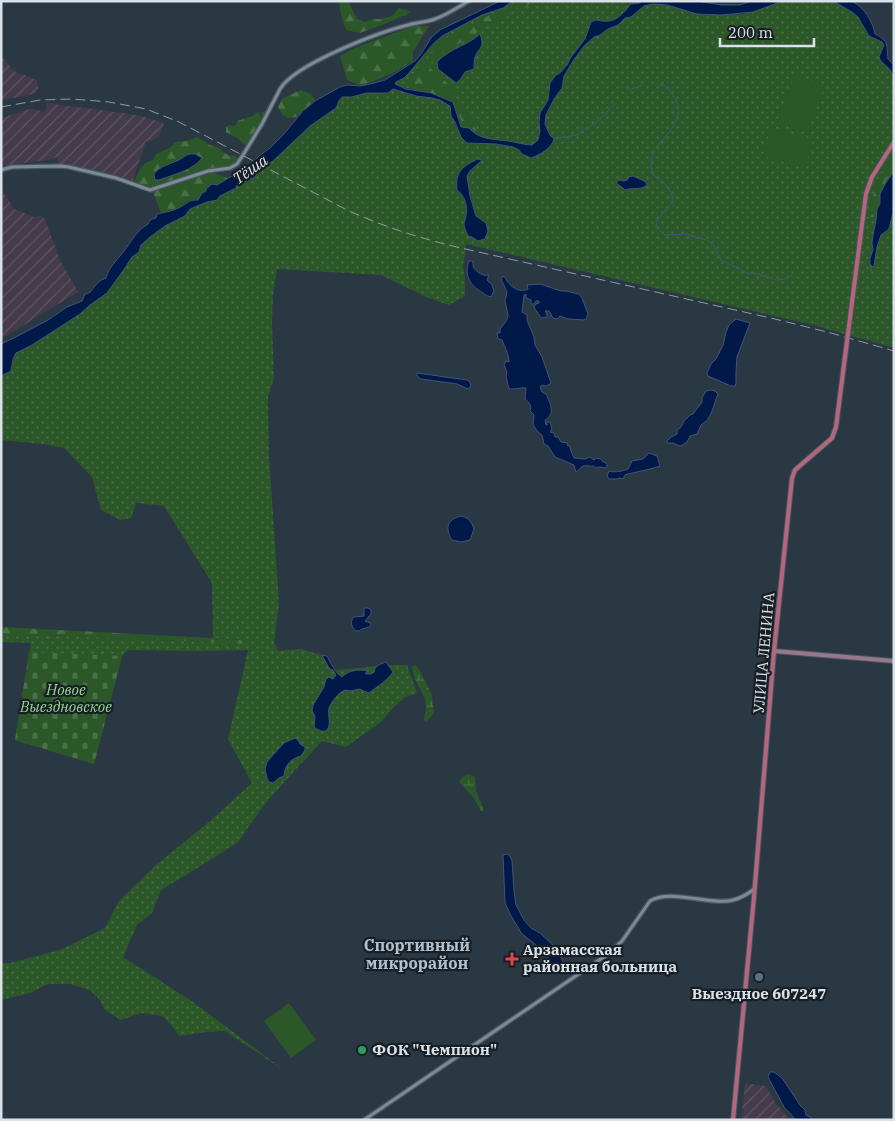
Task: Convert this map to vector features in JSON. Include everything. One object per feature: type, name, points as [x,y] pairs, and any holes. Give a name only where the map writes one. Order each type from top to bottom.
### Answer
[{"type":"main road","name":"УЛИЦА ЛЕНИНА","points":[[733,1120],[774,651],[792,478],[795,470],[832,438],[836,428],[866,194],[872,177],[894,142]]},
{"type":"main road","points":[[774,651],[894,661]]},
{"type":"street","points":[[1,170],[12,167],[69,167],[116,178],[150,190],[208,171],[230,168],[237,164],[262,124],[280,89],[291,77],[315,62],[348,47],[413,23],[436,19],[469,1]]},
{"type":"street","points":[[364,1120],[608,954],[622,941],[653,899],[666,896],[730,901],[740,898],[754,889]]},
{"type":"shaded area","points":[[1,56],[14,71],[37,80],[38,89],[35,93],[1,100]]},
{"type":"shaded area","points":[[47,103],[137,115],[164,123],[159,137],[149,142],[146,141],[132,183],[96,171],[59,165],[57,157],[48,160],[1,166],[1,118],[33,108],[45,113]]},
{"type":"shaded area","points":[[1,188],[14,209],[34,217],[41,216],[45,219],[60,260],[78,292],[1,339]]},
{"type":"shaded area","points":[[745,1083],[766,1086],[776,1104],[790,1120],[741,1120]]},
{"type":"green space","points":[[339,1],[348,1],[357,19],[365,22],[392,16],[399,8],[412,12],[360,33],[346,30]]},
{"type":"green space","points":[[513,1],[642,1],[631,4],[616,19],[608,21],[596,20],[567,65],[555,76],[548,94],[548,100],[540,113],[538,140],[532,145],[477,135],[469,128],[461,127],[455,108],[443,98],[395,84],[409,73],[442,36],[482,15],[503,8]]},
{"type":"green space","points":[[521,1],[532,1],[524,9],[512,7],[495,25],[484,22],[475,35],[444,51],[434,64],[428,58],[441,41],[483,18]]},
{"type":"green space","points":[[783,1],[833,1],[858,17],[869,36],[882,42],[884,45],[881,61],[889,68],[893,75],[894,348],[813,325],[466,244],[463,266],[465,296],[449,305],[426,297],[381,275],[277,269],[273,294],[272,323],[274,378],[268,397],[269,456],[279,604],[274,642],[278,651],[302,649],[321,655],[333,670],[381,665],[407,665],[417,693],[405,697],[381,722],[346,747],[322,741],[267,801],[238,842],[161,890],[152,913],[137,925],[123,957],[193,1002],[285,1071],[225,1031],[180,1036],[163,1016],[141,1013],[121,1020],[105,1010],[99,999],[90,990],[70,984],[48,984],[30,993],[1,1000],[1,963],[10,963],[60,950],[105,928],[119,901],[155,866],[210,821],[252,783],[228,739],[248,650],[128,650],[122,656],[94,764],[15,740],[31,643],[1,642],[1,633],[246,644],[246,640],[213,638],[212,583],[164,506],[136,503],[131,518],[120,520],[101,510],[92,477],[64,448],[1,440],[1,376],[11,371],[16,353],[80,314],[116,280],[132,257],[139,252],[141,245],[150,237],[165,226],[185,216],[190,209],[217,200],[237,185],[254,177],[310,126],[336,108],[342,97],[352,97],[366,93],[388,93],[392,89],[440,100],[450,106],[452,118],[461,137],[478,144],[496,144],[513,147],[531,158],[544,150],[554,138],[550,135],[545,123],[546,115],[573,61],[584,46],[594,37],[645,6],[653,4],[667,5],[697,14],[745,14]],"holes":[[[467,164],[475,166],[467,176],[467,181],[476,216],[486,223],[478,241],[468,236],[466,232],[467,209],[456,179],[459,172]]]},
{"type":"green space","points":[[414,26],[429,26],[413,52],[413,61],[393,73],[361,86],[347,80],[340,56],[357,47]]},
{"type":"green space","points":[[422,61],[454,89],[454,96],[463,103],[469,112],[477,132],[463,125],[454,102],[407,86]]},
{"type":"green space","points":[[795,75],[825,87],[806,133],[777,122]]},
{"type":"green space","points":[[279,88],[246,147],[239,139],[226,132],[226,127],[229,125],[234,126],[237,124],[237,121],[253,116],[256,113],[259,112],[261,118],[261,113],[265,111]]},
{"type":"green space","points":[[300,90],[311,94],[315,101],[296,117],[288,118],[282,114],[278,107],[282,99]]},
{"type":"green space","points":[[771,128],[813,140],[805,168],[763,156]]},
{"type":"green space","points":[[197,137],[230,156],[234,155],[238,161],[231,166],[203,171],[151,189],[134,183],[140,168],[153,160],[156,154],[170,148],[175,142],[187,141]],"holes":[[[195,154],[202,158],[191,167],[168,177],[157,170],[185,156]]]},
{"type":"green space","points":[[894,153],[894,164],[888,174],[875,215],[870,217],[872,201],[878,184],[885,167]]},
{"type":"green space","points":[[208,171],[228,178],[202,193],[198,200],[191,200],[182,206],[161,213],[153,192],[150,190]]},
{"type":"green space","points":[[1,627],[246,640],[246,644],[1,633]]},
{"type":"green space","name":"Новое Выездновское","points":[[29,652],[122,656],[94,764],[15,740]]},
{"type":"green space","points":[[415,665],[419,669],[432,695],[434,713],[426,722],[424,720],[425,699],[413,672],[412,667]]},
{"type":"green space","points":[[468,774],[475,777],[476,791],[484,810],[481,811],[473,797],[459,782]]},
{"type":"green space","points":[[289,1003],[316,1040],[291,1058],[264,1021]]},
{"type":"water","points":[[500,1],[513,1],[503,8],[482,15],[442,36],[409,73],[395,84],[406,89],[431,93],[453,102],[461,127],[469,128],[477,135],[532,145],[538,140],[540,113],[548,100],[550,83],[567,65],[585,39],[591,22],[616,19],[631,4],[642,1],[696,1],[722,5],[740,5],[751,1],[783,1],[753,12],[721,15],[697,14],[667,5],[653,4],[644,6],[631,17],[625,18],[618,25],[594,37],[584,46],[573,61],[564,76],[562,88],[546,115],[545,124],[554,139],[553,143],[545,151],[531,158],[513,147],[496,144],[467,143],[461,137],[451,116],[450,106],[440,100],[416,96],[393,89],[388,93],[366,93],[352,97],[342,97],[336,108],[310,126],[273,161],[259,170],[255,177],[237,185],[236,188],[220,196],[217,200],[190,209],[185,216],[165,226],[150,237],[141,245],[139,252],[132,257],[107,293],[80,314],[16,353],[11,371],[1,376],[1,344],[48,320],[67,307],[82,301],[85,294],[89,293],[98,282],[106,278],[111,267],[134,236],[151,220],[156,218],[157,214],[198,200],[202,193],[212,184],[217,185],[253,163],[315,101],[340,87],[347,85],[361,86],[385,80],[415,61],[431,38],[440,30]]},
{"type":"water","points":[[833,1],[853,2],[861,7],[867,15],[875,34],[885,41],[888,59],[894,65],[894,85],[892,73],[879,57],[884,45],[882,42],[869,36],[858,17]]},
{"type":"water","points":[[480,34],[482,45],[475,57],[474,69],[465,72],[456,83],[438,69],[437,62],[442,57]]},
{"type":"water","points":[[190,154],[195,154],[202,158],[188,169],[155,180],[154,174],[159,169]]},
{"type":"water","points":[[478,159],[482,160],[467,176],[476,216],[486,223],[488,231],[485,239],[478,241],[468,236],[465,229],[466,205],[464,198],[457,190],[457,178],[464,167]]},
{"type":"water","points":[[894,171],[893,213],[889,229],[881,235],[873,267],[870,264],[870,258],[873,250],[873,235],[877,209],[880,203],[880,194]]},
{"type":"water","points":[[633,176],[646,182],[647,185],[642,188],[625,190],[616,182],[627,180]]},
{"type":"water","points":[[469,261],[473,262],[474,268],[479,273],[489,275],[487,280],[492,285],[494,291],[491,297],[470,282],[467,274]]},
{"type":"water","points":[[503,276],[511,286],[518,290],[528,289],[527,285],[540,284],[561,291],[579,294],[582,298],[588,314],[584,320],[568,319],[560,316],[557,319],[553,318],[549,311],[545,311],[547,317],[541,318],[534,307],[539,301],[531,304],[531,300],[526,298],[526,294],[524,295],[522,312],[527,315],[535,345],[542,357],[551,383],[540,387],[542,392],[546,394],[551,408],[550,415],[545,420],[546,425],[547,422],[550,422],[552,429],[550,432],[554,433],[555,437],[558,437],[561,442],[568,443],[567,445],[570,447],[574,458],[585,459],[590,457],[594,460],[596,458],[601,459],[607,464],[606,468],[585,466],[576,472],[574,465],[555,457],[548,446],[544,444],[542,435],[533,425],[534,415],[530,411],[530,404],[525,399],[526,388],[509,389],[507,372],[504,365],[506,361],[509,362],[508,356],[502,340],[498,339],[497,333],[500,333],[500,329],[507,320],[508,315],[505,301],[507,292],[501,279]]},
{"type":"water","points":[[736,319],[750,323],[737,357],[736,383],[735,386],[731,386],[708,376],[707,373],[723,345],[729,325]]},
{"type":"water","points":[[417,373],[467,380],[471,386],[468,389],[457,384],[421,379],[417,376]]},
{"type":"water","points":[[711,390],[718,394],[710,416],[701,425],[697,434],[690,436],[687,442],[681,446],[667,443],[671,437],[677,434],[677,430],[684,421],[693,414],[702,402],[706,391]]},
{"type":"water","points":[[649,453],[657,456],[660,466],[625,475],[623,479],[609,479],[607,476],[609,471],[617,472],[628,469],[632,461],[643,459]]},
{"type":"water","points":[[462,516],[470,521],[474,529],[470,540],[461,542],[452,540],[448,528],[453,519]]},
{"type":"water","points":[[364,608],[371,610],[371,614],[365,621],[371,625],[356,631],[351,623],[354,617],[364,616]]},
{"type":"water","points":[[322,655],[327,656],[335,671],[342,677],[351,671],[357,670],[369,671],[366,674],[371,674],[377,666],[386,662],[393,672],[369,693],[359,689],[345,690],[340,693],[329,708],[329,727],[325,731],[314,727],[313,705],[324,687],[326,679],[329,677],[333,679],[336,675],[329,668]]},
{"type":"water","points":[[295,738],[305,747],[305,750],[301,756],[289,763],[284,776],[273,783],[269,782],[265,769],[267,762],[284,743]]},
{"type":"water","points":[[507,854],[512,861],[516,905],[531,928],[540,933],[557,949],[565,966],[561,972],[558,973],[545,952],[522,934],[505,903],[503,855]]},
{"type":"water","points":[[770,1072],[774,1072],[782,1078],[805,1110],[806,1115],[812,1120],[796,1120],[784,1107],[768,1077]]},
{"type":"waterway","points":[[657,146],[672,128],[678,115],[676,101],[670,90],[660,84]]},
{"type":"waterway","points":[[630,90],[642,85]]},
{"type":"waterway","points":[[554,139],[576,135],[597,122],[616,103]]},
{"type":"waterway","points":[[654,151],[651,164],[652,174],[669,188],[673,202],[657,220],[656,227],[665,235],[686,234],[707,240],[713,244],[721,260],[747,273],[758,274],[777,280],[792,275]]},
{"type":"waterway","name":"Тёша","points":[[871,266],[871,273]]},
{"type":"railway","points":[[1,107],[40,100],[72,99],[109,102],[146,109],[179,122],[349,211],[404,232],[461,248],[775,319],[894,351]]},
{"type":"place","name":"Арзамасская районная больница","points":[[512,959]]},
{"type":"place","name":"Выездное 607247","points":[[759,977]]},
{"type":"place","name":"ФОК \"Чемпион\"","points":[[362,1050]]},
{"type":"district","name":"Спортивный микрорайон","points":[[417,954]]}]
